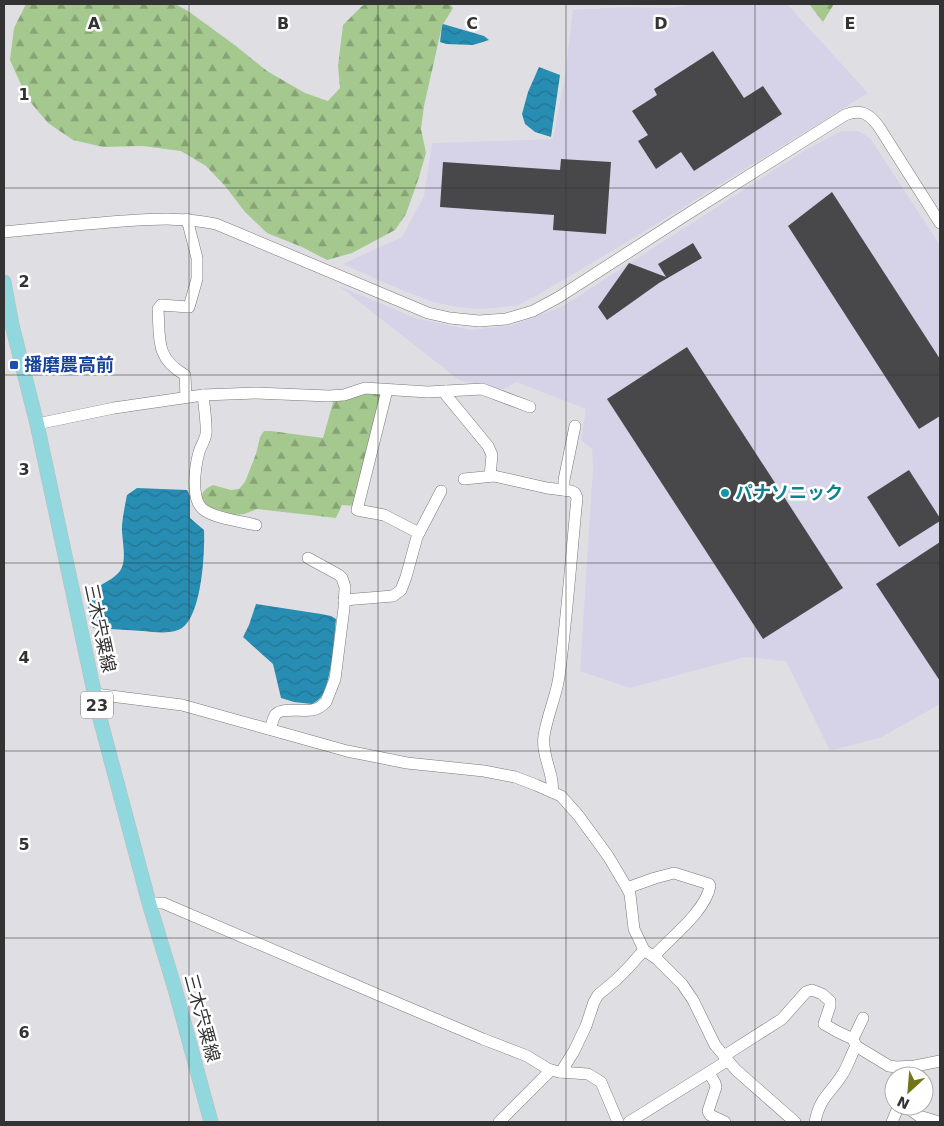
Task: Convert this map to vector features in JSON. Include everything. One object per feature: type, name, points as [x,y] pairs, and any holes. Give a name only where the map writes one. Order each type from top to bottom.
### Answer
[{"type":"main road","name":"三木宍粟線","points":[[4,282],[12,325],[37,424],[100,716],[149,903],[175,989],[210,1122]]},
{"type":"street","points":[[4,232],[162,219],[202,220],[216,224],[428,313],[478,321],[506,319],[533,311],[559,297],[683,216],[844,115],[853,112],[866,114],[874,120],[940,223]]},
{"type":"street","points":[[186,397],[185,375],[175,370],[163,356],[158,309],[161,305],[189,306],[197,280],[197,258],[187,219]]},
{"type":"street","points":[[37,424],[114,408],[204,395],[256,393],[329,396],[344,395],[365,388],[428,392],[482,389],[530,407]]},
{"type":"street","points":[[387,390],[357,510],[384,514],[419,533]]},
{"type":"street","points":[[446,391],[446,395],[488,446],[492,455],[490,476]]},
{"type":"street","points":[[204,395],[206,434],[198,457],[196,499],[204,510],[219,516],[256,525]]},
{"type":"street","points":[[564,490],[564,480],[574,426]]},
{"type":"street","points":[[464,479],[490,476],[575,493],[566,618],[559,679],[544,735],[543,746],[553,786],[552,792]]},
{"type":"street","points":[[344,600],[393,596],[401,590],[419,533],[441,491]]},
{"type":"street","points":[[270,729],[276,714],[280,712],[285,710],[313,710],[326,702],[335,680],[345,587],[339,575],[308,558]]},
{"type":"street","points":[[95,694],[182,705],[347,751],[407,762],[484,771],[515,777],[561,796],[608,856],[627,888],[630,894],[634,929],[649,953],[682,984],[693,1000],[715,1044],[726,1059],[794,1122]]},
{"type":"street","points":[[499,1122],[556,1071],[574,1051],[598,995],[699,909],[710,886],[709,884],[674,873],[627,888]]},
{"type":"street","points":[[149,903],[163,904],[396,1003],[527,1056],[556,1071],[588,1074],[601,1082],[618,1122]]},
{"type":"street","points":[[629,1122],[709,1073],[782,1020],[806,992],[812,990],[822,994],[830,1001],[824,1024],[889,1066]]},
{"type":"street","points":[[815,1122],[821,1102],[842,1075],[863,1018]]},
{"type":"street","points":[[927,1066],[940,1061]]},
{"type":"street","points":[[709,1073],[716,1083],[716,1087],[708,1112],[710,1115],[725,1122]]},
{"type":"street","points":[[919,1116],[939,1122]]},
{"type":"shaded area","points":[[697,4],[787,4],[868,93],[617,248],[518,305],[479,309],[433,302],[343,264],[402,237],[424,196],[432,143],[553,139],[565,76],[573,10],[623,7],[669,8]]},
{"type":"shaded area","points":[[842,131],[858,131],[870,138],[940,245],[940,704],[882,737],[830,751],[786,661],[745,657],[630,688],[580,671],[593,468],[592,449],[581,440],[586,409],[516,382],[504,389],[459,380],[339,286],[415,318],[471,330],[513,325],[563,306],[807,149]]},
{"type":"green space","points":[[26,4],[175,4],[188,11],[267,71],[305,93],[328,101],[340,88],[338,66],[343,25],[362,6],[366,4],[450,4],[453,8],[442,26],[424,106],[421,129],[426,153],[406,214],[395,230],[352,253],[327,260],[302,247],[267,233],[245,212],[225,186],[206,166],[181,151],[143,146],[103,147],[73,140],[48,123],[27,98],[10,60],[14,28]]},
{"type":"green space","points":[[809,4],[834,4],[823,22]]},
{"type":"green space","points":[[362,393],[383,393],[355,506],[342,505],[336,518],[257,509],[244,514],[232,515],[208,506],[201,500],[204,491],[213,485],[231,490],[239,489],[245,482],[256,454],[260,437],[264,431],[323,438],[334,399]]},
{"type":"water","points":[[443,24],[484,36],[489,40],[473,45],[440,42]]},
{"type":"water","points":[[539,67],[560,75],[551,137],[535,132],[525,124],[522,114],[528,92]]},
{"type":"water","points":[[137,488],[187,490],[190,496],[190,518],[204,530],[203,569],[197,600],[186,624],[178,630],[161,632],[93,628],[86,597],[120,571],[124,561],[122,525],[127,495]]},
{"type":"water","points":[[256,604],[321,614],[336,619],[328,681],[321,697],[312,704],[281,698],[273,664],[243,637]]},
{"type":"building","points":[[713,51],[744,98],[763,86],[782,114],[694,171],[681,152],[656,169],[638,141],[648,135],[632,111],[657,95],[654,89]]},
{"type":"building","points":[[561,159],[611,162],[606,234],[553,230],[554,215],[440,207],[443,162],[560,170]]},
{"type":"building","points":[[832,192],[940,359],[940,416],[919,429],[788,226]]},
{"type":"building","points":[[693,243],[702,258],[659,283],[607,320],[598,307],[629,263],[666,277],[658,264]]},
{"type":"building","name":"パナソニック","points":[[687,347],[843,588],[763,639],[607,399]]},
{"type":"building","points":[[909,470],[940,518],[940,521],[899,547],[867,497]]},
{"type":"building","points":[[940,542],[940,681],[876,584]]},
{"type":"place","name":"播磨農高前","points":[[14,365]]},
{"type":"place","name":"パナソニック","points":[[725,493]]}]
